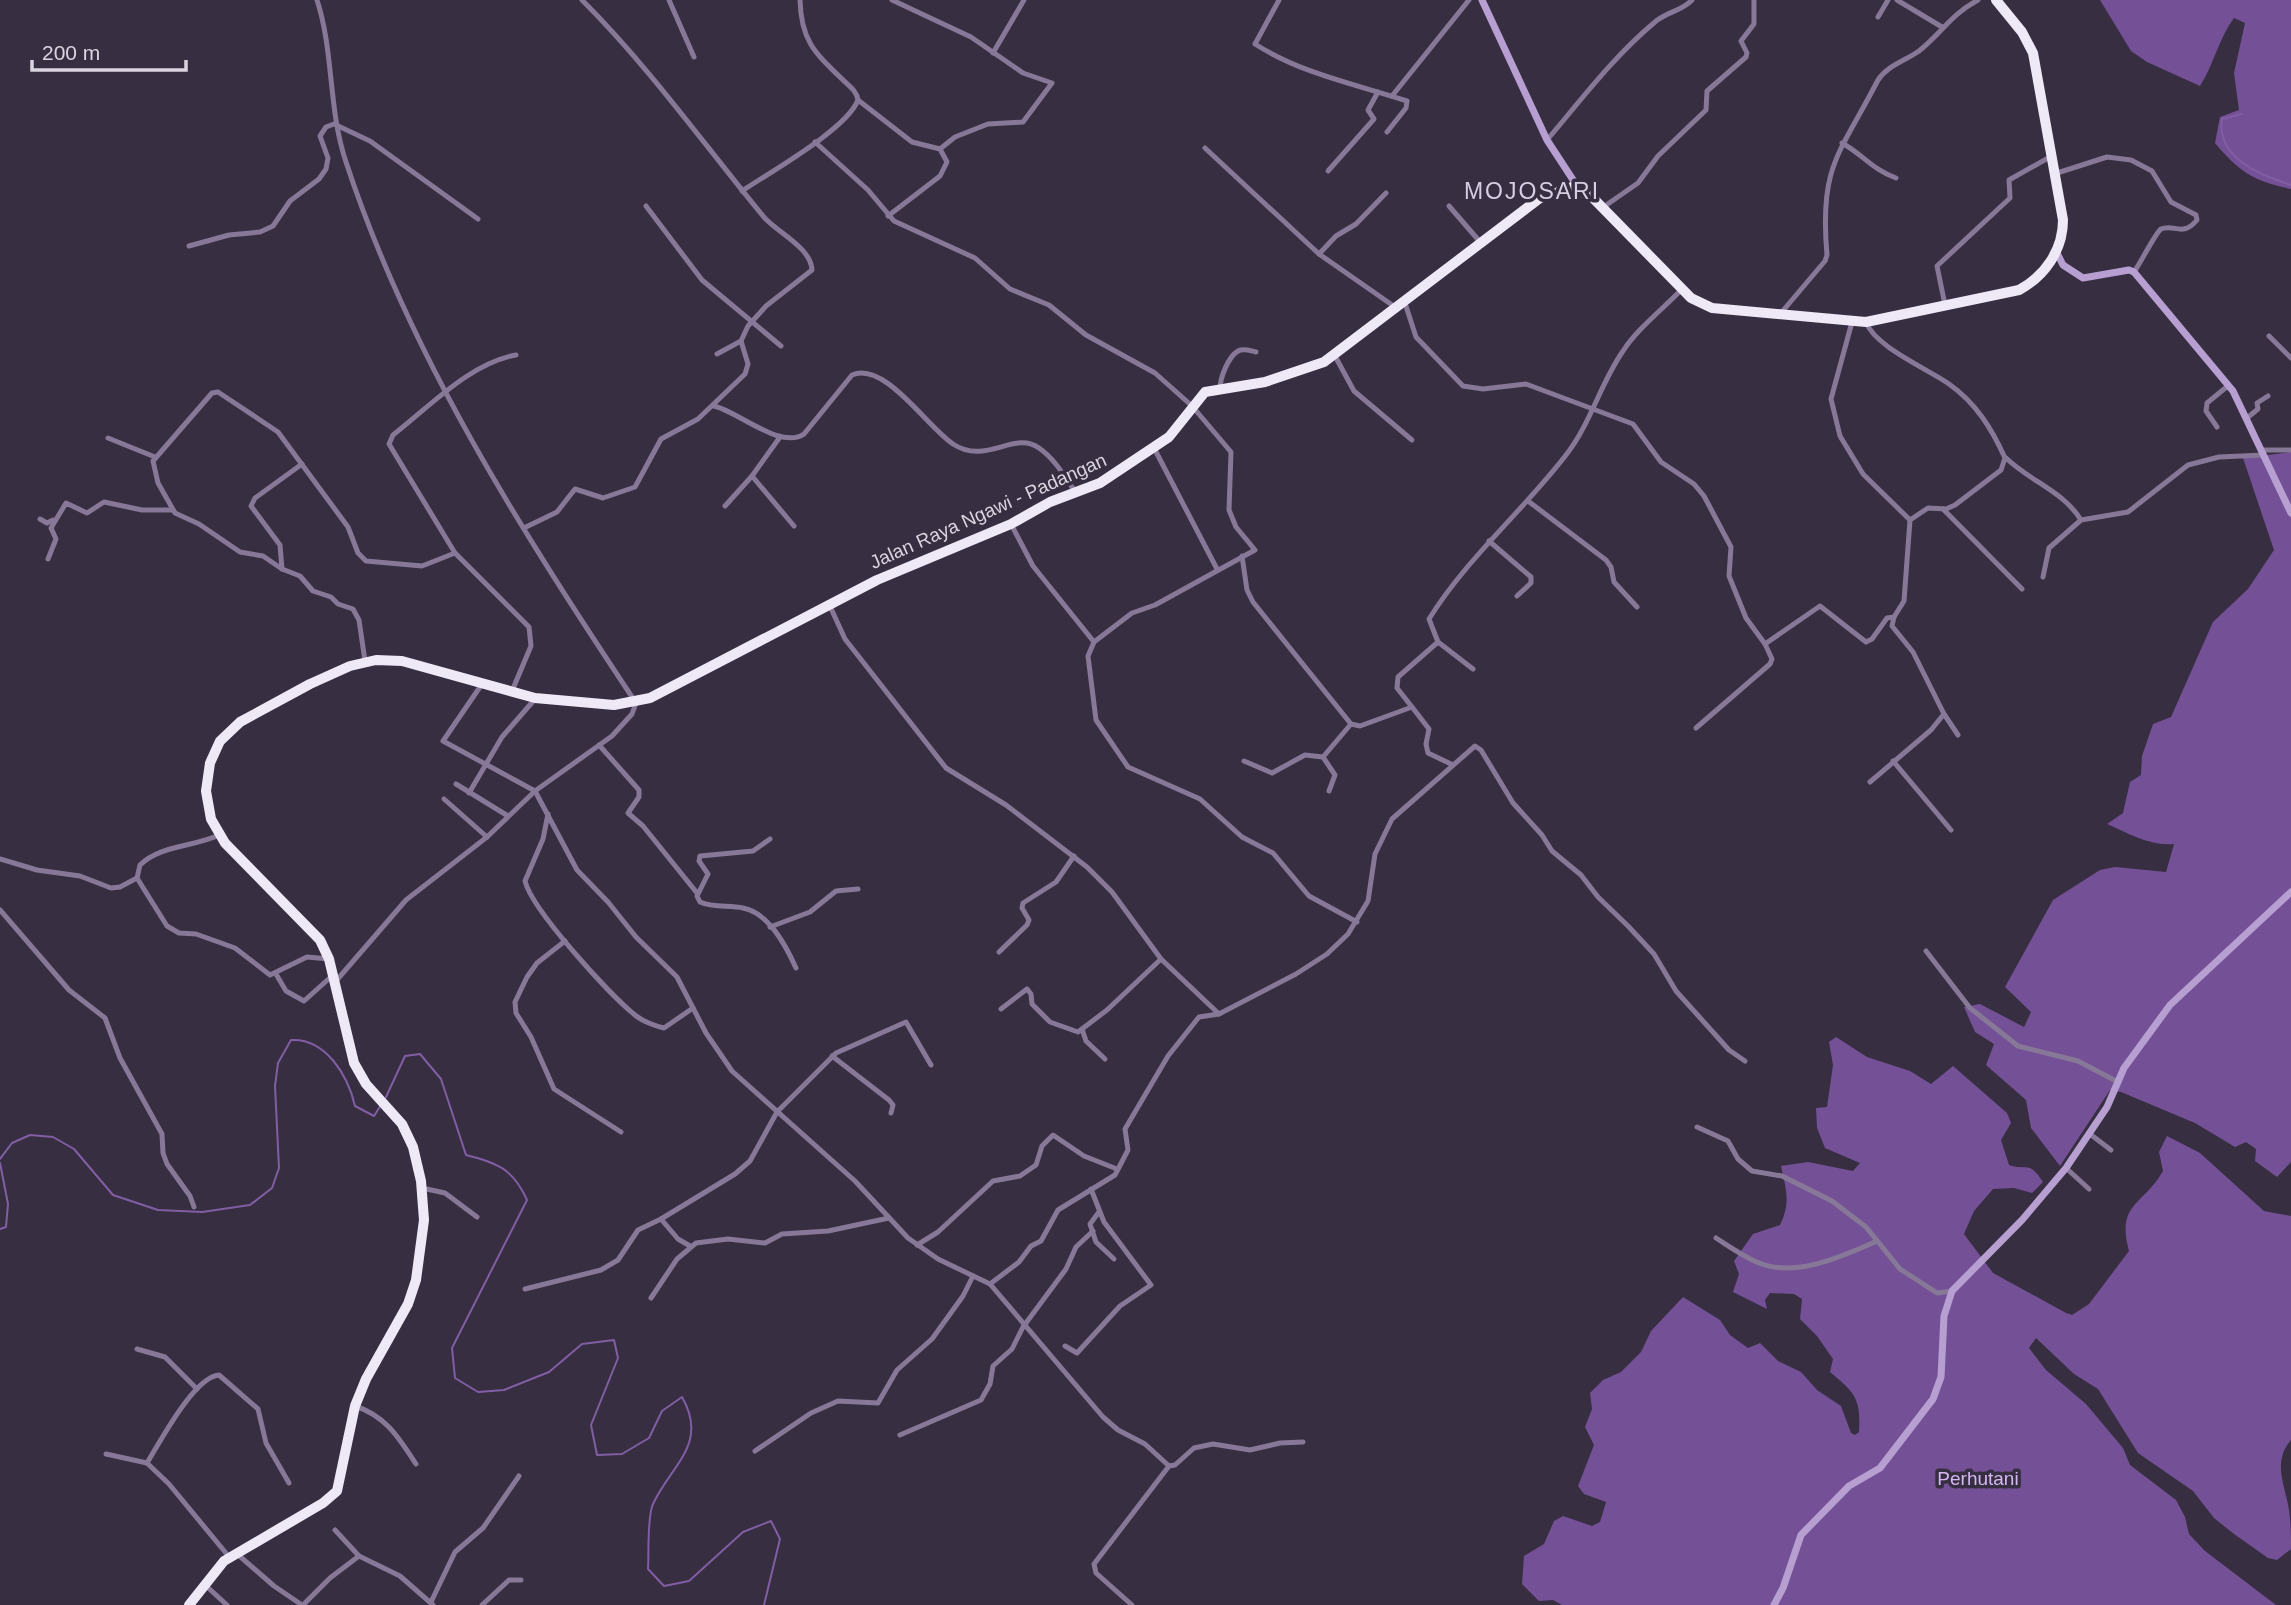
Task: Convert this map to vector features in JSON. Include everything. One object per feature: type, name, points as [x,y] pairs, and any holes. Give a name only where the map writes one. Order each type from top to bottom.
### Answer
[{"type":"highway","points":[[1579,189],[1602,208],[1682,289],[1704,306],[1779,316],[1866,322],[2008,294],[2028,285],[2046,268],[2056,251],[2063,220],[2031,47],[1996,0]]},
{"type":"highway","name":"Jalan Raya Ngawi - Padangan","points":[[188,1605],[204,1584],[233,1555],[323,1503],[337,1491],[355,1406],[366,1379],[408,1304],[423,1242],[422,1188],[408,1133],[372,1092],[352,1058],[329,959],[312,928],[219,835],[211,819],[206,791],[210,763],[225,734],[263,708],[365,662],[402,662],[535,698],[614,705],[636,703],[685,681],[829,604],[904,568],[1011,524],[1049,502],[1100,483],[1154,448],[1179,427],[1205,392],[1265,382],[1335,356],[1399,304],[1547,194],[1565,188],[1579,189]]},
{"type":"street","points":[[276,974],[286,991],[304,1001],[334,979],[406,900],[487,836],[535,790],[619,730],[634,711],[636,703],[559,587],[446,394],[394,288],[334,124],[322,19],[317,0]]},
{"type":"street","points":[[582,0],[633,53],[768,222],[801,250],[813,266],[806,278],[772,302],[752,321],[741,341],[717,354]]},
{"type":"street","points":[[669,0],[694,57]]},
{"type":"street","points":[[800,0],[801,25],[806,38],[824,61],[856,92],[858,100],[912,142],[940,149],[947,162],[943,172],[888,216]]},
{"type":"street","points":[[892,0],[971,37],[1024,73],[1050,81],[1052,86],[1023,122],[988,124],[955,138],[940,149]]},
{"type":"street","points":[[993,53],[1024,0]]},
{"type":"street","points":[[1279,0],[1255,44],[1279,58],[1329,78],[1408,103],[1387,132]]},
{"type":"street","points":[[1392,96],[1469,0]]},
{"type":"street","points":[[1482,0],[1547,140],[1579,189]]},
{"type":"street","points":[[1547,140],[1604,73],[1655,22],[1692,0]]},
{"type":"street","points":[[1602,208],[1638,183],[1658,156],[1706,110],[1707,91],[1746,57],[1747,53],[1741,41],[1754,24],[1754,0]]},
{"type":"street","points":[[1878,17],[1888,0]]},
{"type":"street","points":[[1897,0],[1942,27]]},
{"type":"street","points":[[1779,316],[1817,272],[1827,255],[1824,200],[1830,170],[1842,143],[1882,75],[1916,53],[1958,11],[1965,0]]},
{"type":"street","points":[[1958,11],[1978,0]]},
{"type":"street","points":[[1328,171],[1374,119],[1368,110],[1377,92]]},
{"type":"street","points":[[742,191],[816,142],[849,115],[858,100]]},
{"type":"street","points":[[189,246],[229,235],[260,232],[273,226],[290,201],[319,179],[326,169],[328,158],[320,136],[326,127],[334,124],[370,141],[478,219]]},
{"type":"street","points":[[816,142],[868,190],[888,216],[981,261],[1010,289],[1049,305],[1086,335],[1151,370],[1192,406],[1231,452],[1229,510],[1236,527],[1255,550],[1155,605],[1127,616],[1094,642],[1088,656],[1096,720],[1128,767],[1200,799],[1242,837],[1273,853],[1309,896],[1357,922]]},
{"type":"street","points":[[1842,143],[1856,151],[1870,166],[1896,178]]},
{"type":"street","points":[[1205,148],[1319,254],[1399,304],[1416,337],[1457,383],[1483,389],[1526,384],[1594,411],[1630,421],[1661,463],[1694,484],[1704,496],[1731,547],[1729,576],[1746,618],[1765,644],[1772,659],[1770,664],[1696,728]]},
{"type":"street","points":[[1946,307],[1937,266],[2010,198],[2010,180],[2050,157]]},
{"type":"street","points":[[2054,174],[2107,157],[2131,160],[2152,171],[2171,202],[2196,215],[2197,220],[2189,228],[2162,229],[2157,232],[2146,257],[2134,272]]},
{"type":"street","points":[[1319,254],[1336,236],[1356,224],[1386,193]]},
{"type":"street","points":[[646,206],[695,273],[780,345]]},
{"type":"street","points":[[1449,206],[1481,243]]},
{"type":"street","points":[[2056,251],[2063,265],[2083,278],[2127,270],[2134,272],[2229,385],[2291,513]]},
{"type":"street","points":[[1472,669],[1438,642],[1429,619],[1465,567],[1528,501],[1569,452],[1594,411],[1623,351],[1682,289]]},
{"type":"street","points":[[1852,322],[1831,400],[1840,436],[1863,474],[1910,520],[1904,601],[1892,626],[1913,652],[1944,714],[1958,735]]},
{"type":"street","points":[[1866,322],[1876,337],[1951,385],[1989,424],[2006,458],[2032,481],[2066,499],[2081,520]]},
{"type":"street","points":[[2269,336],[2291,358]]},
{"type":"street","points":[[526,527],[557,512],[576,489],[603,498],[635,486],[661,439],[698,419],[714,406],[747,369],[741,341]]},
{"type":"street","points":[[1220,389],[1224,373],[1236,353],[1244,350],[1256,352]]},
{"type":"street","points":[[512,692],[531,646],[531,632],[455,553],[389,444],[393,435],[446,394],[494,361],[516,355]]},
{"type":"street","points":[[1335,356],[1354,391],[1412,440]]},
{"type":"street","points":[[714,406],[732,410],[764,432],[780,437],[801,437],[852,375],[860,372],[886,381],[943,437],[968,453],[982,453],[1026,442],[1038,447],[1052,460],[1076,493]]},
{"type":"street","points":[[2217,427],[2206,411],[2207,403],[2229,385]]},
{"type":"street","points":[[365,662],[359,620],[353,609],[338,604],[331,597],[316,593],[300,576],[282,569],[263,556],[234,549],[204,527],[183,519],[171,509],[153,470],[155,457],[215,392],[268,423],[348,527],[358,553],[366,561],[422,566],[455,553]]},
{"type":"street","points":[[2247,418],[2258,410],[2257,403],[2267,396]]},
{"type":"street","points":[[725,506],[752,476],[780,437]]},
{"type":"street","points":[[108,438],[155,457]]},
{"type":"street","points":[[1154,448],[1217,569]]},
{"type":"street","points":[[2043,577],[2049,548],[2081,520],[2128,512],[2188,465],[2219,457],[2291,450]]},
{"type":"street","points":[[1910,520],[1928,508],[1943,509],[1955,505],[2001,470],[2006,458]]},
{"type":"street","points":[[282,569],[280,545],[251,506],[255,498],[302,464]]},
{"type":"street","points":[[752,476],[794,526]]},
{"type":"street","points":[[1528,501],[1606,560],[1614,582],[1636,607]]},
{"type":"street","points":[[48,559],[56,539],[50,529],[66,503],[87,513],[104,502],[142,510],[171,509]]},
{"type":"street","points":[[1943,509],[2022,589]]},
{"type":"street","points":[[40,519],[47,523],[56,519]]},
{"type":"street","points":[[1011,524],[1033,566],[1094,642]]},
{"type":"street","points":[[1489,540],[1531,577],[1531,583],[1517,596]]},
{"type":"street","points":[[1242,556],[1247,590],[1253,602],[1351,724],[1360,726],[1412,707]]},
{"type":"street","points":[[829,604],[845,639],[946,768],[1006,805],[1074,856],[1112,892],[1161,959],[1219,1014]]},
{"type":"street","points":[[1765,644],[1820,606],[1866,642],[1872,639],[1887,618],[1894,617]]},
{"type":"street","points":[[1438,642],[1398,677],[1397,688],[1429,729],[1426,744],[1428,753],[1451,764]]},
{"type":"street","points":[[482,684],[442,740],[535,790],[581,875],[608,902],[636,937],[677,977],[728,1066],[856,1181],[888,1218],[917,1245],[990,1284],[1023,1327],[1102,1418],[1148,1446],[1169,1466]]},
{"type":"street","points":[[469,793],[509,728],[535,698]]},
{"type":"street","points":[[1870,782],[1931,730],[1944,714]]},
{"type":"street","points":[[1323,757],[1351,724]]},
{"type":"street","points":[[598,745],[639,790],[639,797],[628,813],[643,826],[697,893]]},
{"type":"street","points":[[990,1284],[1019,1262],[1031,1246],[1041,1241],[1058,1210],[1112,1178],[1128,1150],[1125,1129],[1168,1056],[1199,1017],[1219,1014],[1318,961],[1357,922],[1371,893],[1375,854],[1392,819],[1426,791],[1472,746],[1481,750],[1513,803],[1542,835],[1552,852],[1581,875],[1598,897],[1654,954],[1676,991],[1723,1044],[1745,1061]]},
{"type":"street","points":[[1244,761],[1272,773],[1305,755],[1323,757]]},
{"type":"street","points":[[1323,757],[1336,777],[1329,791]]},
{"type":"street","points":[[1894,761],[1951,830]]},
{"type":"street","points":[[456,784],[508,816]]},
{"type":"street","points":[[444,799],[487,836]]},
{"type":"street","points":[[548,814],[543,839],[525,881],[529,891],[565,941],[593,974],[641,1019],[664,1028],[693,1008]]},
{"type":"street","points":[[219,835],[153,855],[140,865],[137,878],[161,920],[169,928],[235,948],[264,972],[276,974],[307,957],[329,959]]},
{"type":"street","points":[[770,839],[753,851],[700,856],[699,861],[708,874],[697,893],[697,900],[703,904],[747,908],[770,927],[784,944],[796,968]]},
{"type":"street","points":[[999,952],[1028,923],[1023,903],[1056,882],[1074,856]]},
{"type":"street","points":[[0,859],[37,870],[74,874],[111,888],[120,887],[137,878]]},
{"type":"street","points":[[770,927],[810,912],[836,891],[858,889]]},
{"type":"street","points":[[1774,1605],[1783,1588],[1801,1535],[1849,1486],[1880,1468],[1933,1399],[1941,1377],[1944,1316],[1952,1292],[2008,1235],[2066,1168],[2090,1134],[2124,1068],[2170,1006],[2291,892]]},
{"type":"street","points":[[0,910],[69,990],[105,1018],[120,1058],[162,1134],[163,1153],[167,1164],[190,1196],[194,1207]]},
{"type":"street","points":[[565,941],[537,963],[527,977],[515,1002],[516,1013],[531,1037],[554,1090],[621,1132]]},
{"type":"street","points":[[1926,951],[1970,1008],[2018,1046],[2078,1061],[2118,1082]]},
{"type":"street","points":[[1001,1009],[1027,989],[1034,1008],[1050,1022],[1075,1032],[1082,1029],[1161,959]]},
{"type":"street","points":[[525,1289],[601,1270],[618,1260],[634,1233],[736,1174],[750,1161],[777,1112],[832,1056],[906,1022],[931,1065]]},
{"type":"street","points":[[1082,1029],[1086,1041],[1105,1059]]},
{"type":"street","points":[[832,1056],[889,1100],[893,1105],[891,1113]]},
{"type":"street","points":[[1697,1127],[1728,1140],[1734,1153],[1752,1171],[1782,1177],[1832,1201],[1856,1218],[1896,1265],[1937,1293],[1952,1292]]},
{"type":"street","points":[[2090,1134],[2110,1150]]},
{"type":"street","points":[[917,1245],[938,1232],[993,1181],[1020,1176],[1036,1165],[1042,1146],[1053,1135],[1084,1156],[1117,1169]]},
{"type":"street","points":[[2066,1168],[2089,1189]]},
{"type":"street","points":[[422,1188],[445,1194],[477,1217]]},
{"type":"street","points":[[1065,1346],[1077,1353],[1120,1306],[1150,1287],[1150,1281],[1100,1212],[1091,1189]]},
{"type":"street","points":[[1100,1212],[1090,1221],[1096,1242],[1114,1259]]},
{"type":"street","points":[[651,1298],[690,1246],[704,1241],[728,1239],[765,1243],[782,1234],[828,1231],[888,1218]]},
{"type":"street","points":[[661,1219],[678,1239],[690,1246]]},
{"type":"street","points":[[900,1435],[981,1400],[990,1384],[993,1366],[1009,1353],[1023,1327],[1066,1269],[1076,1247],[1093,1231]]},
{"type":"street","points":[[1716,1238],[1761,1264],[1782,1267],[1840,1258],[1877,1241]]},
{"type":"street","points":[[755,1451],[811,1413],[838,1401],[878,1403],[897,1370],[932,1339],[962,1296],[972,1276]]},
{"type":"street","points":[[136,1349],[165,1357],[197,1389]]},
{"type":"street","points":[[147,1463],[197,1389],[213,1375],[219,1375],[253,1403],[266,1443],[289,1483]]},
{"type":"street","points":[[355,1406],[378,1415],[398,1436],[416,1464]]},
{"type":"street","points":[[1132,1605],[1096,1573],[1094,1564],[1169,1466],[1175,1465],[1194,1448],[1213,1444],[1250,1450],[1280,1443],[1303,1442]]},
{"type":"street","points":[[106,1454],[147,1463],[233,1555],[303,1605],[330,1578],[359,1556]]},
{"type":"street","points":[[335,1530],[359,1556],[400,1576],[432,1604],[455,1552],[483,1528],[519,1476]]},
{"type":"street","points":[[482,1605],[509,1580],[516,1577],[521,1580]]},
{"type":"street","points":[[204,1584],[228,1605]]},
{"type":"green space","points":[[2100,0],[2291,0],[2291,189],[2267,183],[2248,174],[2232,162],[2215,143],[2220,117],[2239,110],[2234,73],[2245,23],[2234,18],[2200,86],[2147,62],[2131,51]]},
{"type":"green space","points":[[2291,452],[2291,1162],[2277,1177],[2255,1161],[2256,1149],[2246,1142],[2235,1147],[2195,1123],[2121,1092],[2110,1090],[2060,1166],[2031,1128],[2026,1100],[1986,1065],[1994,1044],[1975,1032],[1964,1007],[1980,1004],[2024,1027],[2031,1012],[2005,987],[2053,900],[2100,870],[2115,867],[2166,872],[2174,844],[2148,841],[2107,824],[2123,813],[2130,782],[2141,775],[2142,756],[2153,724],[2171,717],[2213,622],[2248,589],[2274,550],[2243,458]]},
{"type":"green space","name":"Perhutani","points":[[1836,1037],[1867,1057],[1910,1071],[1931,1084],[1953,1066],[2007,1113],[2011,1123],[2001,1140],[2009,1165],[2031,1169],[2043,1182],[2032,1193],[2014,1188],[1993,1189],[1974,1211],[1964,1234],[1993,1273],[2066,1313],[2072,1315],[2089,1304],[2129,1251],[2126,1223],[2134,1206],[2163,1171],[2159,1152],[2167,1136],[2200,1153],[2264,1211],[2291,1216],[2291,1440],[2282,1457],[2281,1474],[2290,1515],[2291,1549],[2277,1560],[2268,1558],[2234,1534],[2214,1518],[2193,1491],[2138,1453],[2098,1389],[2074,1374],[2036,1338],[2029,1348],[2046,1370],[2086,1404],[2123,1448],[2130,1465],[2176,1500],[2185,1517],[2189,1534],[2205,1551],[2276,1605],[1562,1605],[1553,1600],[1539,1601],[1522,1584],[1524,1556],[1544,1544],[1554,1521],[1563,1516],[1592,1526],[1600,1522],[1606,1502],[1584,1494],[1578,1486],[1594,1445],[1585,1427],[1592,1409],[1590,1393],[1603,1380],[1621,1372],[1641,1352],[1651,1331],[1683,1297],[1720,1320],[1730,1335],[1748,1348],[1760,1343],[1778,1361],[1801,1372],[1817,1390],[1841,1406],[1851,1433],[1855,1435],[1859,1432],[1859,1411],[1855,1397],[1830,1372],[1833,1359],[1817,1336],[1800,1319],[1802,1299],[1794,1294],[1770,1293],[1765,1300],[1767,1309],[1733,1292],[1739,1274],[1734,1261],[1753,1234],[1780,1225],[1786,1196],[1781,1166],[1808,1162],[1853,1171],[1860,1163],[1825,1148],[1817,1128],[1816,1108],[1827,1107],[1833,1065],[1829,1042]]},
{"type":"waterway","points":[[2242,114],[2222,119],[2222,133],[2226,144],[2233,154],[2254,170],[2291,185]]},
{"type":"waterway","points":[[0,1159],[12,1143],[30,1135],[53,1137],[74,1149],[113,1195],[158,1210],[202,1212],[250,1205],[272,1188],[279,1168],[275,1086],[278,1063],[291,1040],[315,1045],[334,1061],[347,1083],[355,1106],[374,1116],[381,1105]]},
{"type":"waterway","points":[[386,1097],[405,1056],[420,1054],[441,1079],[466,1155],[487,1161],[510,1174],[527,1200],[452,1348],[455,1378],[478,1392],[504,1390],[549,1372],[582,1344],[614,1340],[618,1358],[591,1425],[597,1455],[622,1454],[649,1438],[662,1411],[682,1397],[689,1413],[691,1428],[684,1454],[651,1510],[648,1569],[664,1586],[689,1581],[743,1532],[771,1521],[780,1539],[764,1605]]},
{"type":"waterway","points":[[0,1163],[8,1204],[6,1227],[0,1229]]},
{"type":"district","name":"MOJOSARI","points":[[1532,191]]}]
